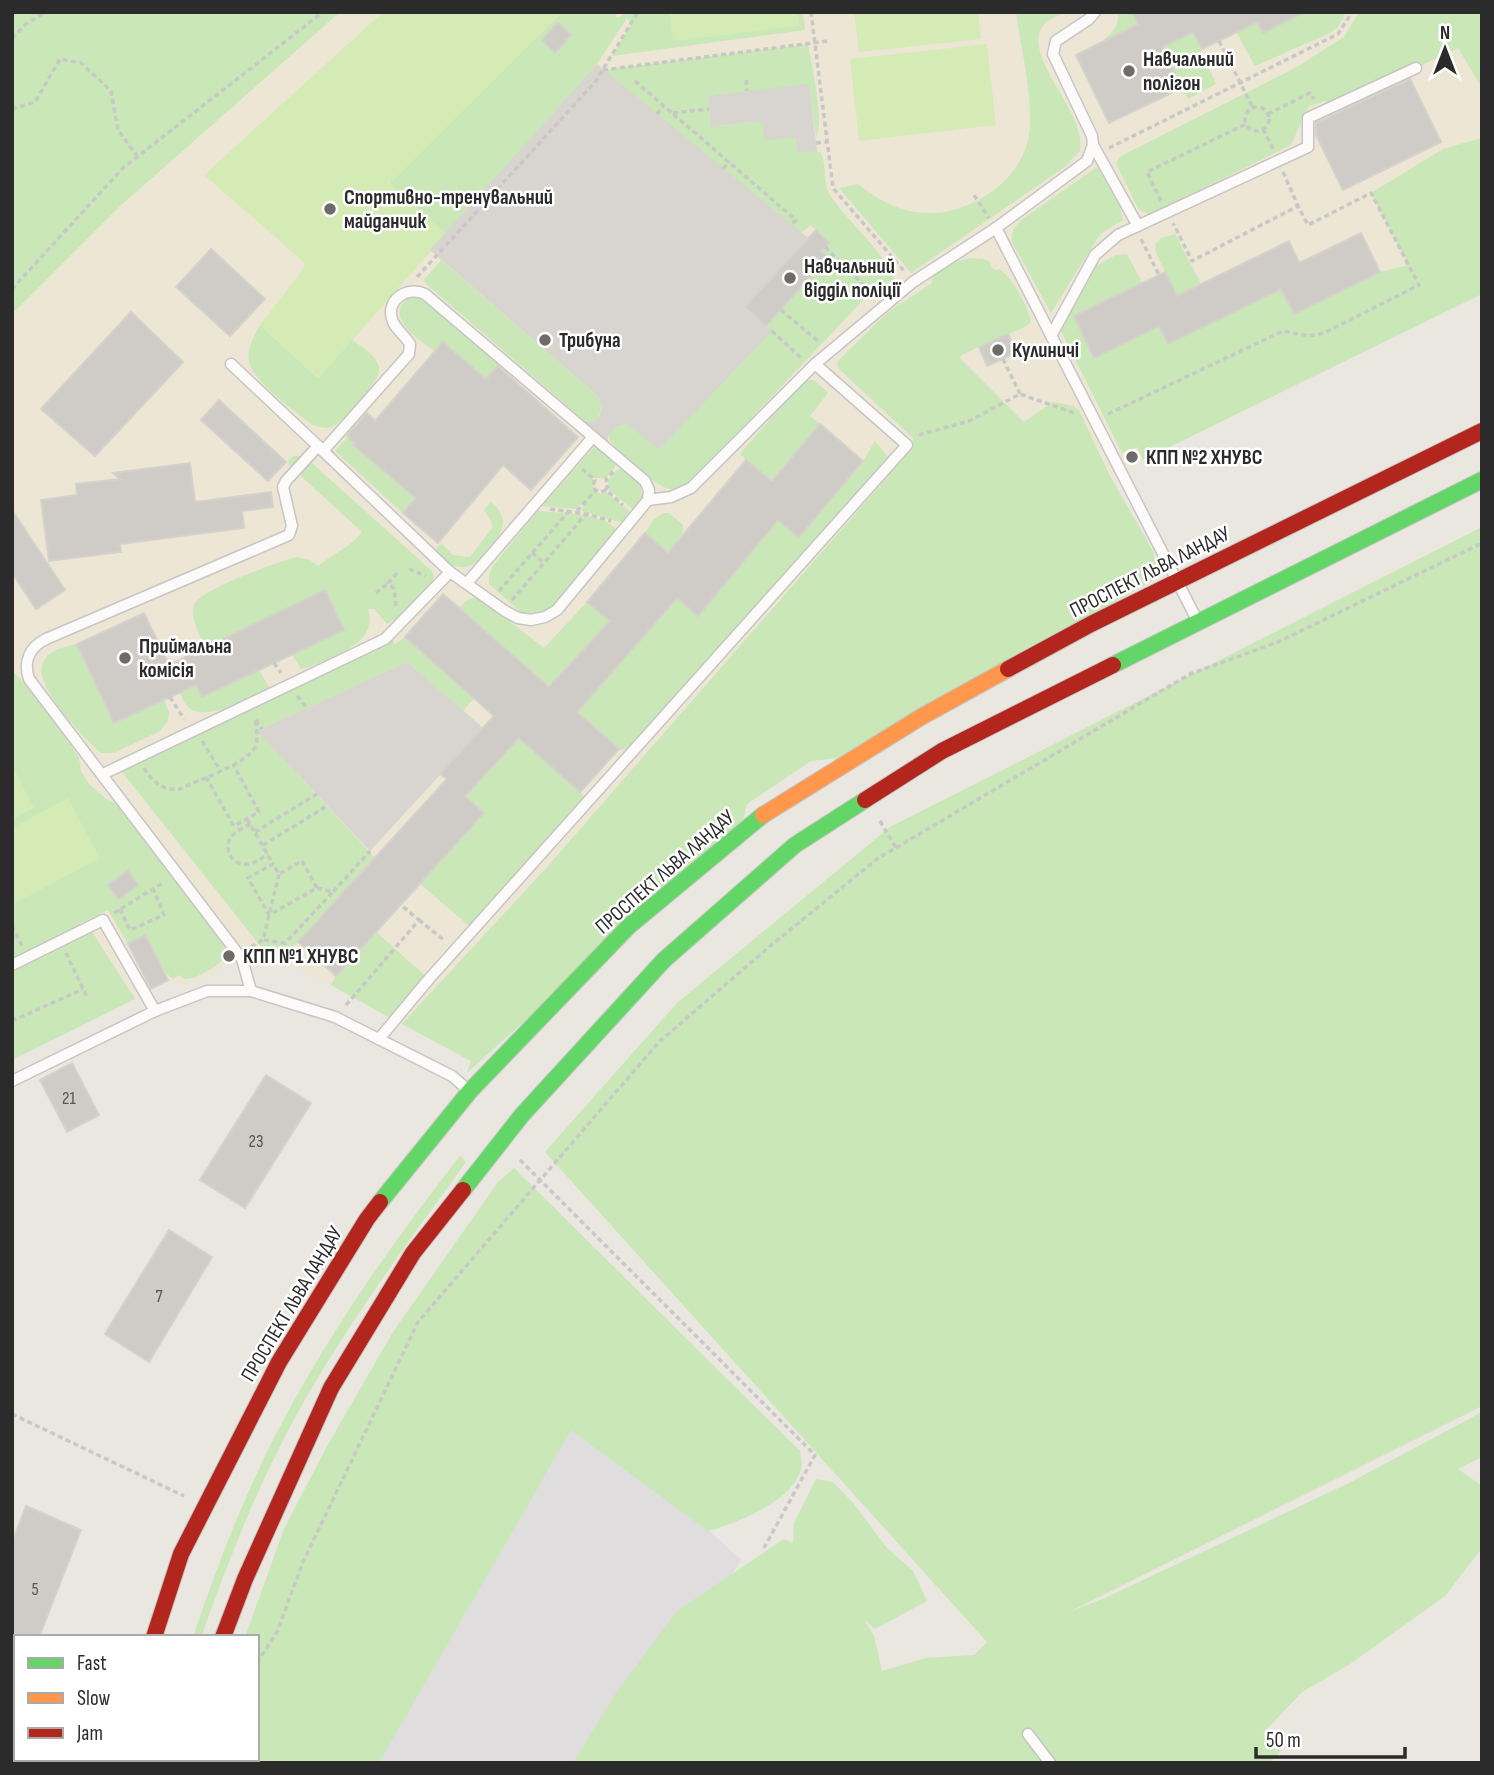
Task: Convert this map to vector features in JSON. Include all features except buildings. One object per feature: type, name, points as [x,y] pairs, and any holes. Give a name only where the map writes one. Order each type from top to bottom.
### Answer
[{"type":"main road","name":"ПРОСПЕКТ ЛЬВА ЛАНДАУ","points":[[155,1635],[181,1554],[279,1362],[367,1219],[473,1096],[629,926],[766,813],[921,717],[1175,581],[1482,431]]},
{"type":"main road","points":[[224,1635],[245,1579],[331,1388],[413,1253],[498,1137],[523,1115],[664,960],[795,845],[942,751],[1482,480]]},
{"type":"lane","points":[[1096,12],[1056,41],[1053,54],[1096,149],[1136,226]]},
{"type":"lane","points":[[1051,336],[1096,255],[1118,235],[1308,147],[1308,118],[1416,68]]},
{"type":"lane","points":[[648,500],[671,497],[691,488],[814,365],[884,306],[913,282],[996,228],[1087,161],[1096,149]]},
{"type":"lane","points":[[996,228],[1198,622]]},
{"type":"lane","points":[[231,363],[321,449],[450,572],[518,618],[531,620],[545,617],[557,610],[636,516],[648,500],[649,490],[645,481],[425,294],[415,290],[405,292],[397,298],[391,312],[393,321],[410,344],[409,354],[321,449],[284,487],[292,526],[289,535],[46,639],[33,648],[27,663],[29,678],[239,954],[251,991]]},
{"type":"lane","points":[[379,1039],[907,445],[814,365]]},
{"type":"lane","points":[[467,583],[593,437]]},
{"type":"lane","points":[[103,774],[385,639],[450,572]]},
{"type":"lane","points":[[12,965],[103,920],[155,1011]]},
{"type":"lane","points":[[12,1081],[155,1011],[207,991],[251,991],[335,1017],[452,1076],[473,1096]]},
{"type":"lane","points":[[1028,1734],[1050,1763]]},
{"type":"path","points":[[12,38],[26,24],[46,12]]},
{"type":"path","points":[[12,289],[123,168],[323,12]]},
{"type":"path","points":[[405,292],[435,255],[596,81],[638,12]]},
{"type":"path","points":[[811,12],[832,188],[913,282]]},
{"type":"path","points":[[1096,149],[1338,34],[1352,12]]},
{"type":"path","points":[[603,70],[828,41]]},
{"type":"path","points":[[1219,41],[1253,107]]},
{"type":"path","points":[[12,109],[35,102],[60,59],[81,63],[111,91],[118,130],[138,156]]},
{"type":"path","points":[[746,80],[747,91]]},
{"type":"path","points":[[635,81],[796,220],[791,225]]},
{"type":"path","points":[[1268,114],[1310,93],[1321,112]]},
{"type":"path","points":[[657,114],[664,106]]},
{"type":"path","points":[[1253,107],[1262,108],[1268,114],[1269,122],[1261,131],[1253,131],[1246,124],[1245,114],[1253,107]]},
{"type":"path","points":[[672,113],[709,109]]},
{"type":"path","points":[[1003,359],[1020,394],[1095,420],[1283,331],[1309,336],[1324,333],[1419,285],[1371,193],[1308,225],[1297,206],[1192,261],[1147,172],[1246,124]]},
{"type":"path","points":[[817,143],[827,142]]},
{"type":"path","points":[[723,169],[729,162]]},
{"type":"path","points":[[974,195],[996,228]]},
{"type":"path","points":[[1136,226],[1158,275]]},
{"type":"path","points":[[825,247],[884,306]]},
{"type":"path","points":[[781,310],[830,352]]},
{"type":"path","points":[[772,331],[814,365]]},
{"type":"path","points":[[907,445],[922,433],[969,421],[1020,394]]},
{"type":"path","points":[[596,490],[594,483],[601,478],[607,481],[606,490]]},
{"type":"path","points":[[596,490],[606,490]]},
{"type":"path","points":[[577,512],[596,490]]},
{"type":"path","points":[[606,490],[636,516]]},
{"type":"path","points":[[532,508],[577,512],[627,526]]},
{"type":"path","points":[[491,601],[569,511]]},
{"type":"path","points":[[504,610],[586,514]]},
{"type":"path","points":[[259,1660],[277,1632],[303,1562],[418,1322],[659,1042],[877,859],[1084,734],[1190,674],[1278,642],[1482,543]]},
{"type":"path","points":[[532,553],[544,563]]},
{"type":"path","points":[[376,593],[399,571]]},
{"type":"path","points":[[388,583],[394,589],[399,625]]},
{"type":"path","points":[[170,697],[220,770]]},
{"type":"path","points":[[249,705],[262,729]]},
{"type":"path","points":[[138,758],[149,776],[169,790],[180,789],[245,758],[255,747],[255,718]]},
{"type":"path","points":[[206,777],[234,826],[259,812],[233,764]]},
{"type":"path","points":[[255,832],[317,794]]},
{"type":"path","points":[[262,845],[327,806]]},
{"type":"path","points":[[247,819],[279,874],[263,940]]},
{"type":"path","points":[[879,819],[896,848]]},
{"type":"path","points":[[250,824],[229,839],[230,857],[236,862],[249,864],[268,855]]},
{"type":"path","points":[[239,954],[263,940],[285,943],[370,851]]},
{"type":"path","points":[[279,874],[302,861],[317,888]]},
{"type":"path","points":[[269,915],[248,878],[273,864]]},
{"type":"path","points":[[103,920],[178,874]]},
{"type":"path","points":[[269,915],[317,888],[334,891]]},
{"type":"path","points":[[120,909],[130,930],[164,915],[153,889]]},
{"type":"path","points":[[401,905],[456,950]]},
{"type":"path","points":[[335,1017],[419,920]]},
{"type":"path","points":[[12,926],[27,957]]},
{"type":"path","points":[[61,941],[88,999]]},
{"type":"path","points":[[12,1021],[83,989]]},
{"type":"path","points":[[498,1137],[815,1455],[764,1548]]},
{"type":"path","points":[[12,1414],[206,1506]]},
{"type":"shaded area","points":[[340,12],[1482,12],[1482,294],[1041,510],[681,843],[471,1061],[262,949],[184,987],[173,979],[12,1060],[12,314],[118,208]]},
{"type":"shaded area","points":[[597,64],[808,238],[745,307],[772,331],[659,450],[626,423],[615,427],[608,436],[608,450],[579,425],[597,419],[602,406],[598,396],[430,250]]},
{"type":"shaded area","points":[[809,84],[817,151],[797,153],[795,137],[765,141],[762,121],[711,127],[708,96]]},
{"type":"shaded area","points":[[407,662],[483,728],[370,851],[257,731]]},
{"type":"shaded area","points":[[571,1429],[714,1535],[741,1560],[612,1763],[379,1763]]},
{"type":"green space","points":[[12,12],[340,12],[118,208],[12,314]]},
{"type":"green space","name":"Спортивно-тренувальний майданчик","points":[[383,12],[562,12],[393,181],[388,182],[446,234],[319,378],[260,325],[305,263],[204,175]]},
{"type":"green space","points":[[562,12],[615,12],[617,18],[630,12],[803,12],[805,30],[612,56],[631,25],[627,18],[597,64],[446,234],[430,220],[303,269]]},
{"type":"green space","points":[[669,12],[797,12],[799,26],[673,41]]},
{"type":"green space","points":[[854,12],[978,12],[981,39],[859,52]]},
{"type":"green space","points":[[1016,12],[1066,12],[1044,24],[1038,40],[1041,55],[1074,120],[1080,136],[1080,151],[1066,166],[911,273],[839,188],[858,184],[899,208],[933,213],[970,204],[1002,183],[1024,153],[1029,135],[1028,91]]},
{"type":"green space","points":[[1117,12],[1133,12],[1137,25],[1103,41],[1116,25]]},
{"type":"green space","points":[[1253,12],[1263,32],[1304,12],[1346,12],[1338,27],[1330,33],[1255,66],[1229,19]]},
{"type":"green space","points":[[1359,12],[1478,12],[1482,18],[1482,88],[1458,48],[1330,108],[1325,101],[1308,107],[1291,145],[1155,212],[1149,214],[1139,210],[1116,163],[1121,156],[1295,68],[1344,37]]},
{"type":"green space","points":[[1193,32],[1216,84],[1188,99],[1162,47]]},
{"type":"green space","points":[[808,44],[818,106],[816,137],[809,85],[708,96],[710,117],[721,126],[762,121],[795,137],[797,153],[821,153],[830,195],[874,248],[896,283],[884,292],[873,291],[866,297],[691,482],[670,489],[655,482],[626,458],[608,436],[617,426],[626,423],[659,449],[769,334],[767,325],[828,257],[821,251],[829,243],[811,225],[801,233],[603,70]]},
{"type":"green space","points":[[987,44],[996,125],[859,141],[850,59]]},
{"type":"green space","points":[[1482,138],[1482,294],[1143,460],[1137,447],[1122,453],[1060,329],[1094,267],[1116,255],[1127,254],[1142,283],[1074,316],[1094,358],[1159,326],[1168,344],[1281,289],[1294,314],[1380,272],[1408,265],[1371,193],[1443,149]]},
{"type":"green space","points":[[1097,167],[1120,207],[1123,220],[1097,239],[1051,313],[1012,242],[1013,231],[1024,218]]},
{"type":"green space","points":[[1175,234],[1201,284],[1177,296],[1156,253],[1155,244],[1161,238]]},
{"type":"green space","points":[[971,258],[984,259],[990,262],[995,270],[999,269],[1005,273],[1019,293],[1031,322],[959,357],[1024,422],[1053,402],[1074,406],[1079,410],[1110,476],[1153,551],[1156,564],[1152,581],[838,758],[811,761],[747,804],[742,824],[467,1073],[471,1061],[402,1024],[547,867],[891,473],[888,468],[630,750],[619,749],[577,712],[677,598],[698,615],[778,520],[799,537],[863,461],[875,441],[892,462],[914,439],[838,368],[837,362],[887,313],[932,283],[932,278],[941,271]]},
{"type":"green space","points":[[441,260],[598,396],[602,406],[597,419],[587,423],[423,281]]},
{"type":"green space","points":[[412,296],[421,296],[499,365],[486,379],[444,342],[435,351],[412,334],[401,319],[400,311],[403,303]]},
{"type":"green space","points":[[260,325],[318,378],[352,340],[375,359],[379,373],[362,399],[338,423],[328,428],[311,424],[276,396],[252,370],[249,353]]},
{"type":"green space","points":[[808,380],[814,380],[828,393],[810,416],[820,424],[772,481],[740,454],[797,388]]},
{"type":"green space","points":[[348,437],[416,498],[403,513],[335,451]]},
{"type":"green space","points":[[595,446],[617,462],[606,478],[593,478],[594,491],[602,494],[606,492],[628,510],[630,514],[623,523],[582,511],[583,505],[577,509],[542,506]]},
{"type":"green space","points":[[294,456],[304,456],[432,571],[434,577],[432,583],[402,616],[387,624],[374,609],[368,609],[368,628],[356,644],[328,660],[301,669],[292,654],[325,591],[206,647],[193,616],[194,605],[209,592],[241,577],[297,557],[310,560],[318,566],[362,532],[289,465],[288,460]]},
{"type":"green space","points":[[625,467],[638,482],[642,493],[642,499],[635,511],[609,490],[608,480],[617,470]]},
{"type":"green space","points":[[491,502],[500,513],[503,526],[498,538],[485,554],[477,562],[463,567],[454,566],[438,556],[437,547],[442,544],[453,555],[470,557],[492,528],[492,522],[484,510]]},
{"type":"green space","points":[[538,511],[592,517],[611,524],[617,530],[557,608],[546,613],[523,614],[489,584],[489,576],[492,567]]},
{"type":"green space","points":[[669,513],[683,525],[682,536],[668,553],[645,533],[654,519]]},
{"type":"green space","points":[[1482,527],[1482,1406],[1069,1612],[1105,1598],[1349,1483],[1482,1412],[1482,1457],[1458,1469],[1482,1486],[1482,1548],[1445,1596],[1350,1664],[1302,1692],[1263,1733],[1282,1750],[1270,1763],[573,1763],[616,1693],[677,1611],[784,1539],[793,1543],[794,1523],[816,1479],[833,1482],[854,1504],[887,1548],[913,1571],[927,1601],[875,1629],[864,1619],[874,1636],[882,1671],[926,1658],[974,1655],[987,1642],[545,1152],[677,1003],[890,827]]},
{"type":"green space","points":[[477,596],[544,648],[587,602],[610,621],[549,687],[459,608]]},
{"type":"green space","points":[[389,635],[395,644],[405,637],[474,698],[463,711],[407,662],[266,727],[262,736],[377,860],[281,959],[262,948],[118,767]]},
{"type":"green space","points":[[77,644],[114,723],[164,700],[169,712],[168,721],[160,731],[114,753],[101,753],[84,737],[54,700],[42,675],[42,666],[47,656],[56,650]]},
{"type":"green space","points":[[187,666],[202,697],[259,670],[269,687],[217,711],[196,711],[188,707],[181,696],[172,672]]},
{"type":"green space","points":[[12,670],[47,710],[79,758],[81,771],[89,784],[106,799],[121,806],[222,939],[226,958],[194,978],[185,979],[179,975],[173,979],[164,971],[145,936],[128,944],[108,910],[81,923],[89,927],[135,999],[12,1060],[12,819],[33,808],[12,765]]},
{"type":"green space","points":[[519,738],[589,801],[474,930],[420,884],[484,814],[465,796]]},
{"type":"green space","points":[[12,765],[34,808],[12,819]]},
{"type":"green space","points":[[68,798],[100,858],[12,905],[12,828]]},
{"type":"green space","points":[[376,932],[429,979],[394,1020],[331,985]]},
{"type":"green space","points":[[460,1156],[466,1162],[396,1259],[309,1392],[242,1530],[202,1635],[194,1635],[245,1500],[302,1386],[366,1284]]},
{"type":"green space","points":[[514,1168],[800,1451],[800,1473],[785,1494],[773,1502],[747,1517],[708,1531],[571,1430],[379,1763],[200,1763],[259,1761],[259,1635],[246,1635],[284,1529],[326,1448],[393,1332],[498,1182]]},
{"type":"traffic: fast","points":[[1113,665],[1482,480]]},
{"type":"traffic: fast","points":[[463,1190],[522,1115],[664,960],[795,845],[865,800]]},
{"type":"traffic: fast","points":[[380,1202],[470,1091],[629,926],[763,815]]},
{"type":"traffic: slow","points":[[763,815],[921,717],[1008,669]]},
{"type":"traffic: jam","points":[[1008,669],[1091,624],[1482,431]]},
{"type":"traffic: jam","points":[[865,800],[942,751],[1113,665]]},
{"type":"traffic: jam","points":[[224,1635],[245,1579],[331,1388],[413,1253],[463,1190]]},
{"type":"traffic: jam","points":[[155,1635],[181,1554],[279,1362],[380,1202]]},
{"type":"place","name":"Навчальний полігон","points":[[1129,71]]},
{"type":"place","name":"Спортивно-тренувальний майданчик","points":[[330,209]]},
{"type":"place","name":"Навчальний відділ поліції","points":[[790,278]]},
{"type":"place","name":"Трибуна","points":[[545,340]]},
{"type":"place","name":"Кулиничі","points":[[998,350]]},
{"type":"place","name":"КПП №2 ХНУВС","points":[[1132,457]]},
{"type":"place","name":"Приймальна комісія","points":[[125,658]]},
{"type":"place","name":"КПП №1 ХНУВС","points":[[229,956]]}]
